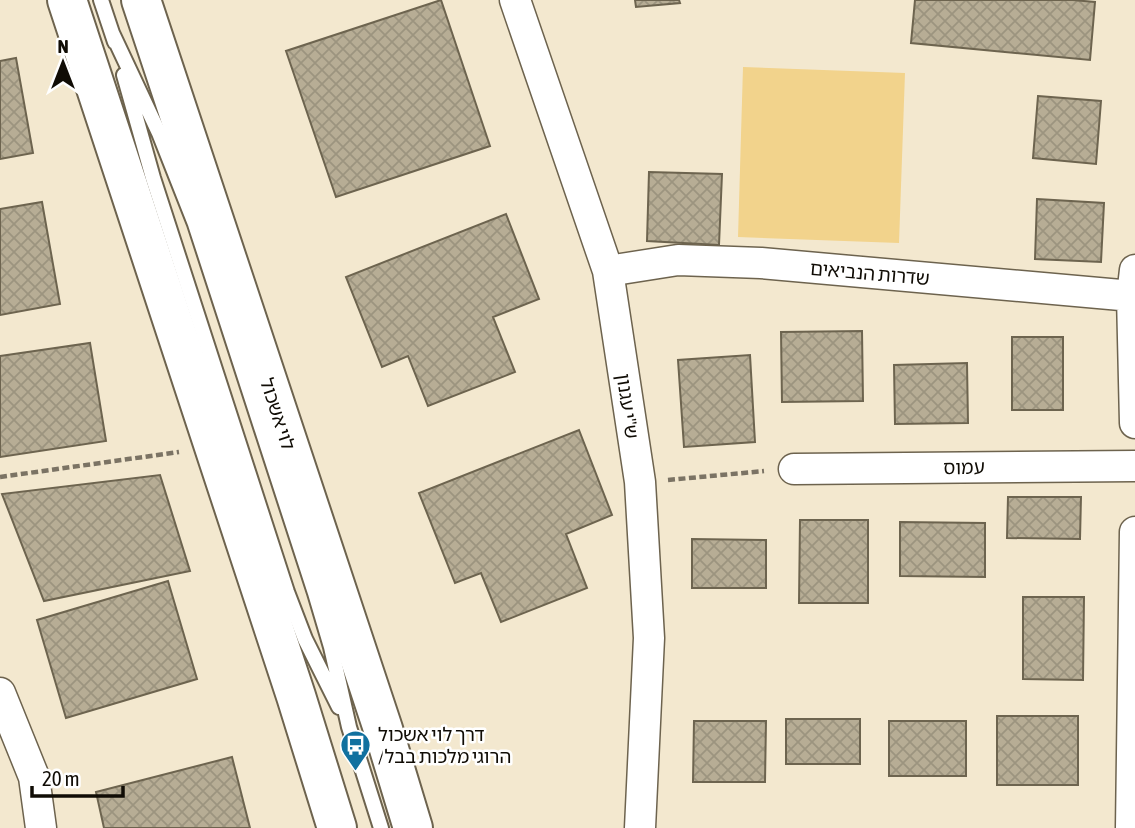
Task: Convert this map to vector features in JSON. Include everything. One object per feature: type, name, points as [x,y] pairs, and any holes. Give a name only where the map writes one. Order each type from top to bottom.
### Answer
[{"type":"main road","points":[[67,0],[292,683],[337,828]]},
{"type":"main road","name":"לוי אשכול","points":[[141,0],[383,729],[413,828]]},
{"type":"street","name":"ש\"י עגנון","points":[[516,0],[608,271],[640,482],[649,638],[640,828]]},
{"type":"street","name":"שדרות הנביאים","points":[[608,271],[678,260],[1134,283]]},
{"type":"street","points":[[1134,283],[1135,423]]},
{"type":"street","name":"עמוס","points":[[794,469],[1135,466]]},
{"type":"street","points":[[1131,828],[1135,532]]},
{"type":"street","points":[[0,693],[34,777],[41,828]]},
{"type":"lane","points":[[101,0],[153,178],[287,592],[305,639],[349,727]]},
{"type":"lane","points":[[112,33],[159,133],[195,224],[316,593],[349,727],[381,828]]},
{"type":"path","points":[[0,477],[186,451]]},
{"type":"path","points":[[640,482],[794,469]]},
{"type":"shaded area","points":[[743,67],[905,73],[899,243],[738,237]]},
{"type":"building","points":[[441,0],[490,146],[336,197],[286,51]]},
{"type":"building","points":[[635,0],[679,0],[680,3],[636,7]]},
{"type":"building","points":[[915,0],[1095,2],[1090,60],[911,43]]},
{"type":"building","points":[[16,58],[33,153],[0,159],[0,61]]},
{"type":"building","points":[[1038,96],[1101,101],[1096,164],[1033,158]]},
{"type":"building","points":[[649,172],[722,174],[719,245],[647,241]]},
{"type":"building","points":[[1037,199],[1104,203],[1101,262],[1035,259]]},
{"type":"building","points":[[42,202],[60,304],[0,315],[0,209]]},
{"type":"building","points":[[506,214],[539,299],[493,317],[515,372],[428,406],[408,356],[382,367],[346,277]]},
{"type":"building","points":[[862,331],[863,401],[782,402],[781,332]]},
{"type":"building","points":[[1012,337],[1063,337],[1063,410],[1012,410]]},
{"type":"building","points":[[90,343],[106,441],[0,457],[0,356]]},
{"type":"building","points":[[750,355],[755,442],[684,447],[678,360]]},
{"type":"building","points":[[967,363],[968,423],[895,424],[894,365]]},
{"type":"building","points":[[579,430],[612,515],[566,534],[587,588],[501,622],[481,573],[455,583],[419,493]]},
{"type":"building","points":[[160,475],[190,571],[44,601],[2,494]]},
{"type":"building","points":[[1008,497],[1081,497],[1080,539],[1007,538]]},
{"type":"building","points":[[800,520],[868,520],[868,603],[799,603]]},
{"type":"building","points":[[900,522],[985,523],[985,577],[900,576]]},
{"type":"building","points":[[692,539],[766,540],[766,588],[692,588]]},
{"type":"building","points":[[168,581],[197,679],[66,718],[37,620]]},
{"type":"building","points":[[1023,597],[1084,597],[1083,680],[1023,679]]},
{"type":"building","points":[[997,716],[1078,716],[1078,785],[997,785]]},
{"type":"building","points":[[786,719],[860,719],[860,764],[786,764]]},
{"type":"building","points":[[694,721],[766,721],[765,782],[693,782]]},
{"type":"building","points":[[889,721],[966,721],[966,776],[889,776]]},
{"type":"building","points":[[232,757],[250,828],[104,828],[96,792]]},
{"type":"place","name":"דרך לוי אשכול /הרוגי מלכות בבל","points":[[355,772]]}]
